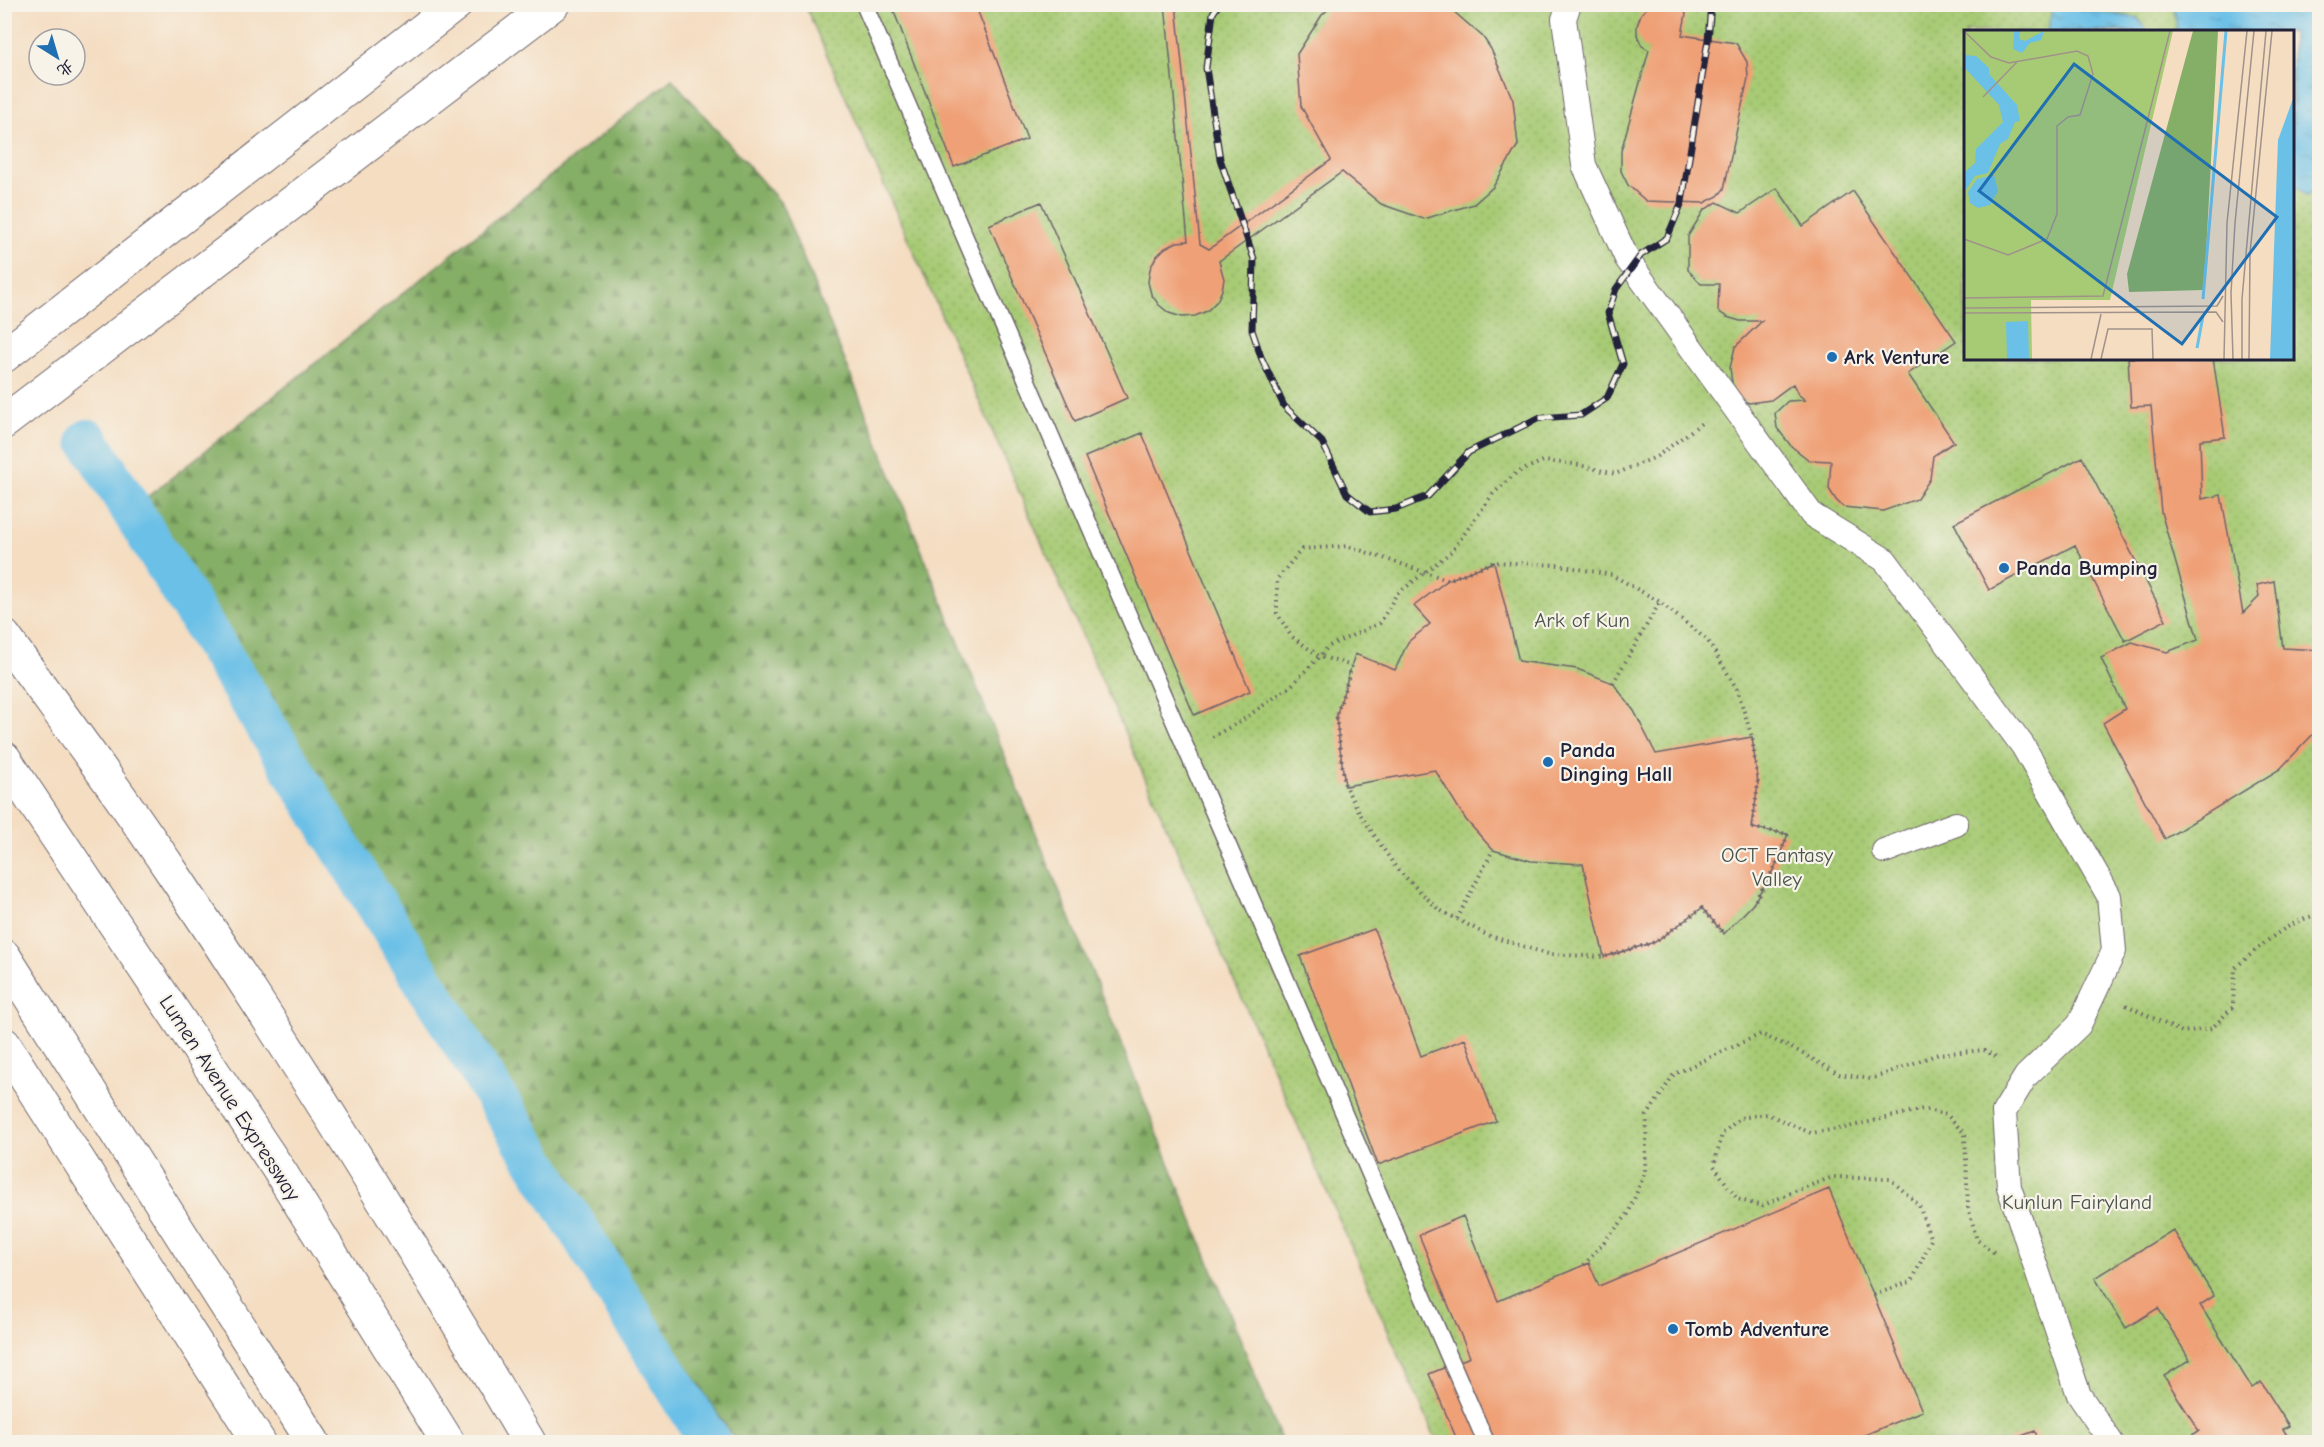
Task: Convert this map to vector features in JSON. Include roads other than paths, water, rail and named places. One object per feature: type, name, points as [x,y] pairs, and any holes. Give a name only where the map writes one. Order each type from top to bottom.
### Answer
[{"type":"main road","points":[[4,356],[456,4]]},
{"type":"main road","points":[[4,422],[553,4]]},
{"type":"main road","points":[[4,636],[171,871],[320,1099],[449,1307],[529,1443]]},
{"type":"main road","name":"Lumen Avenue Expressway","points":[[4,758],[281,1173],[448,1443]]},
{"type":"main road","points":[[4,956],[314,1443]]},
{"type":"main road","points":[[4,1044],[259,1443]]},
{"type":"street","points":[[1569,4],[1564,19],[1584,165],[1627,259],[1812,515],[1885,560],[2023,746],[2109,897],[2114,951],[2079,1025],[2026,1076],[2004,1112],[2009,1187],[2079,1395],[2111,1443]]},
{"type":"street","points":[[1884,851],[1956,824]]},
{"type":"lane","points":[[864,4],[1486,1443]]},
{"type":"water","points":[[2053,5],[2138,18],[2146,30],[2048,30]]},
{"type":"water","points":[[2174,5],[2319,5],[2319,181],[2307,196],[2294,185],[2294,30],[2177,30]]},
{"type":"waterway","points":[[88,440],[710,1442]]},
{"type":"railway","points":[[1219,4],[1213,13],[1206,68],[1220,159],[1254,259],[1252,330],[1261,357],[1284,406],[1322,442],[1347,494],[1370,512],[1396,509],[1428,496],[1469,452],[1539,418],[1581,415],[1607,398],[1623,364],[1608,313],[1616,289],[1641,255],[1667,238],[1682,202],[1708,40],[1711,4]]},
{"type":"place","name":"Ark Venture","points":[[1832,357]]},
{"type":"place","name":"Panda Bumping","points":[[2004,568]]},
{"type":"place","name":"Panda Dinging Hall","points":[[1548,762]]},
{"type":"place","name":"Tomb Adventure","points":[[1673,1329]]},
{"type":"park label","name":"Ark of Kun","points":[[1582,620]]},
{"type":"park label","name":"OCT Fantasy Valley","points":[[1777,867]]},
{"type":"park label","name":"Kunlun Fairyland","points":[[2077,1202]]}]
